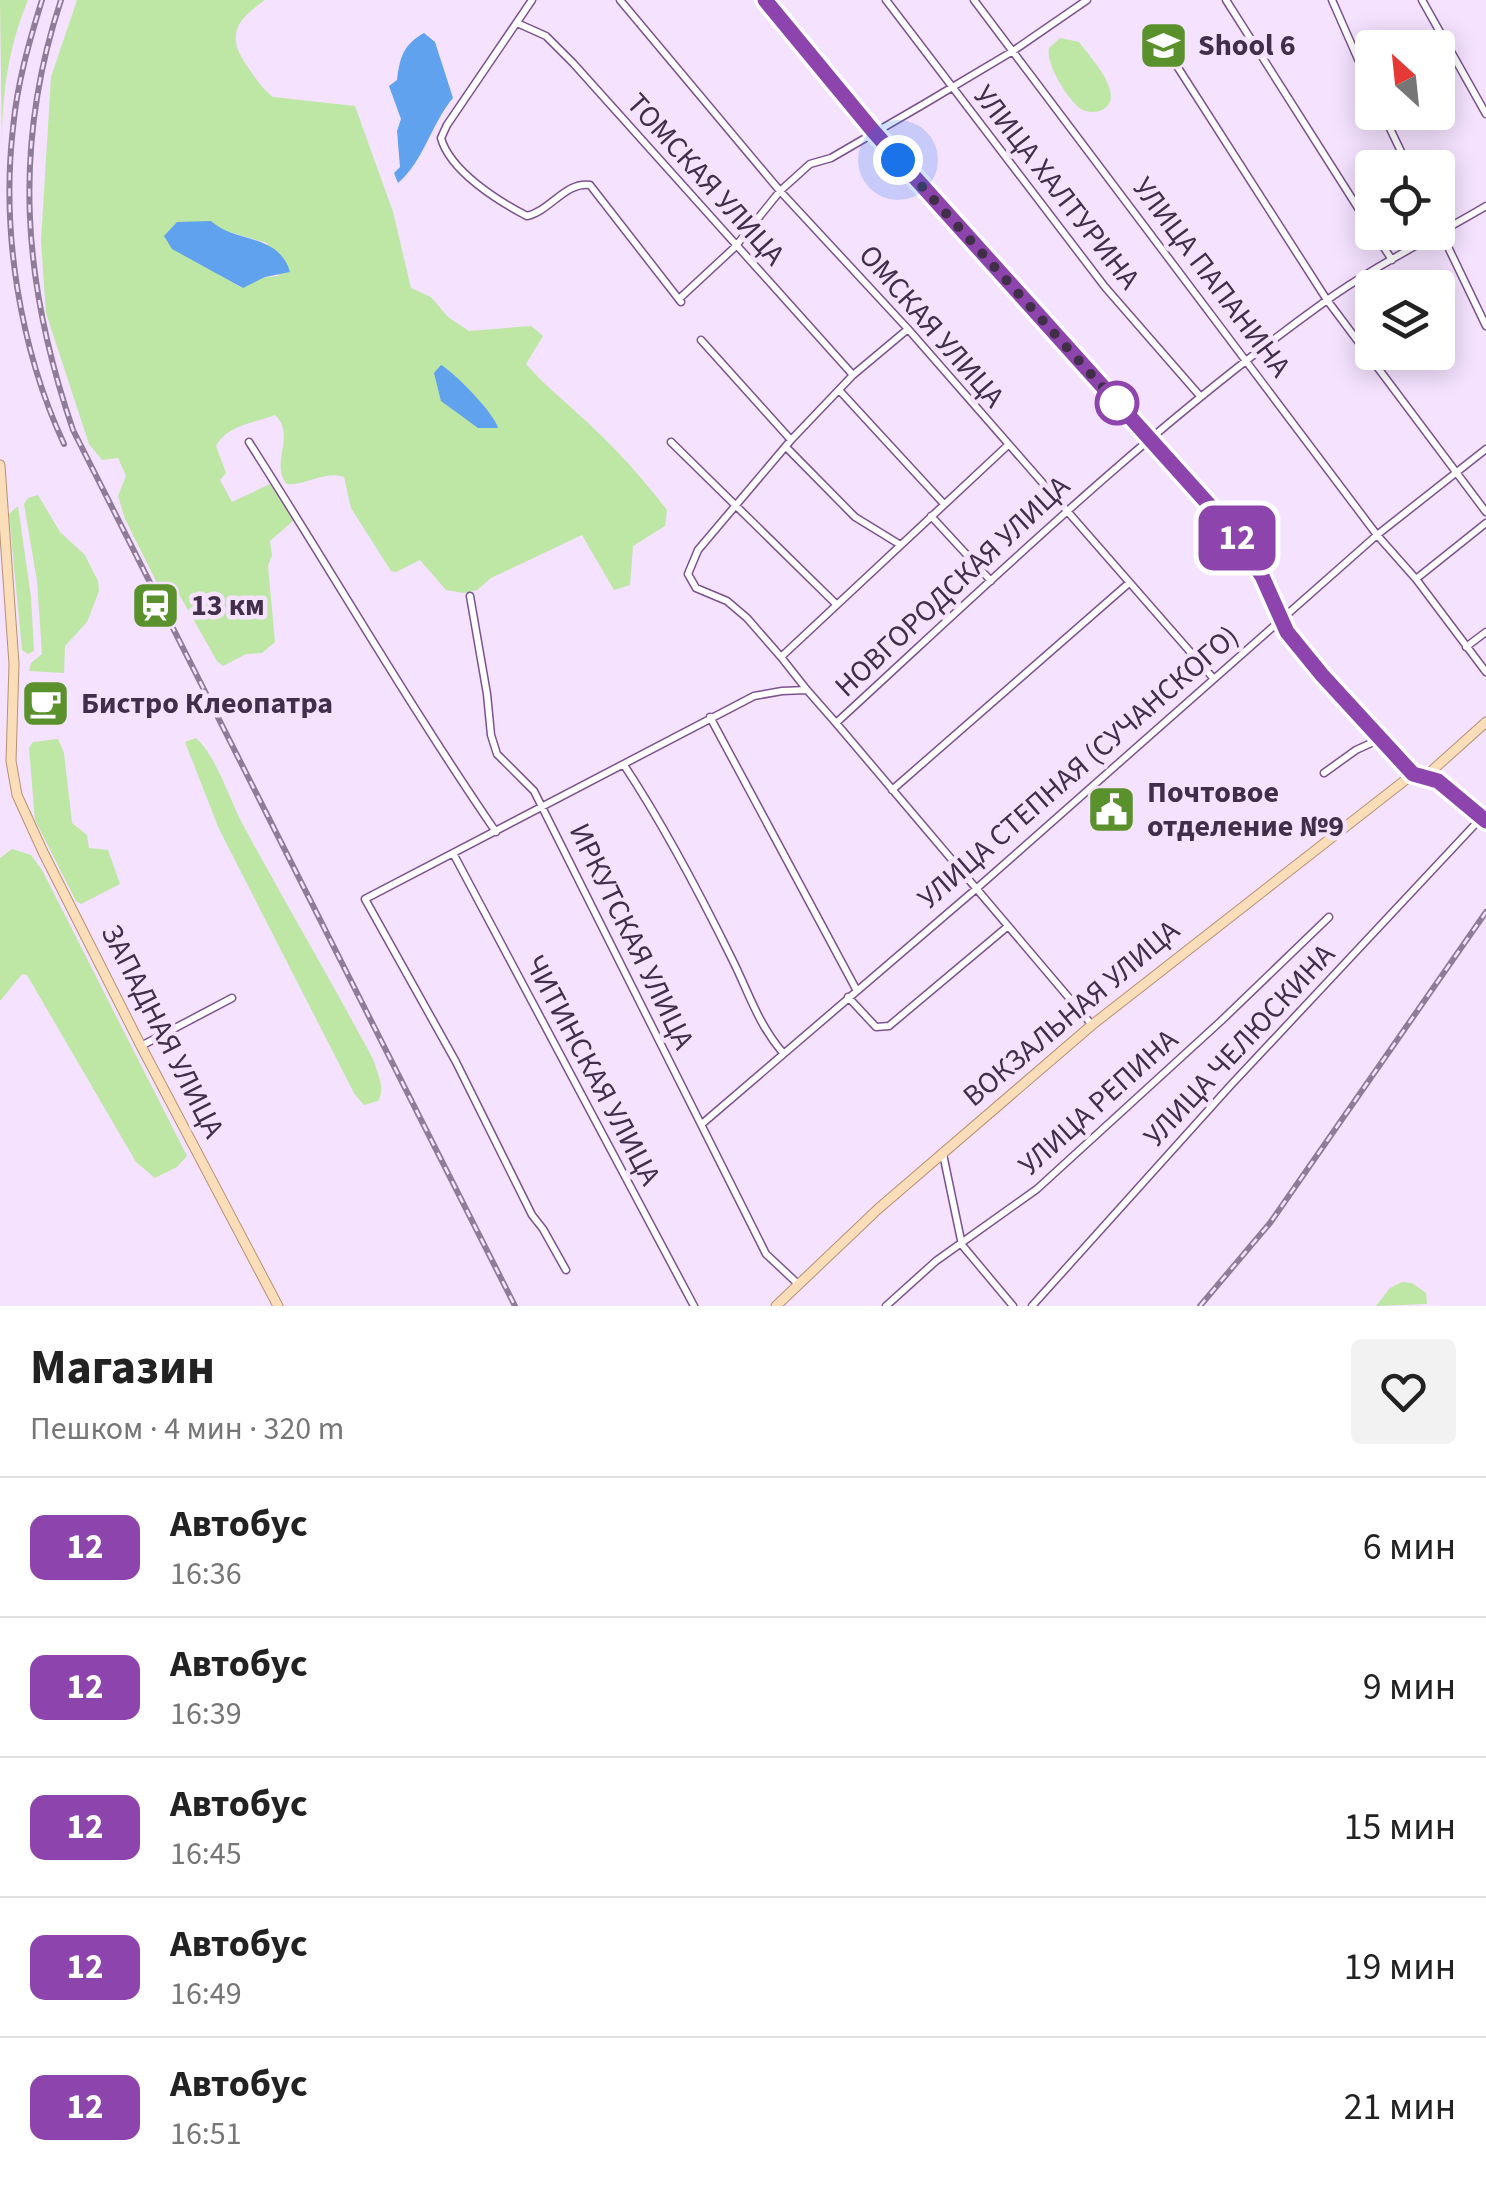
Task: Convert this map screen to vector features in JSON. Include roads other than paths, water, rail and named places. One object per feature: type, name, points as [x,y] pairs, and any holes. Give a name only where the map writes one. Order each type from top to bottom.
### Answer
[{"type":"main road","name":"ЗАПАДНАЯ УЛИЦА","points":[[0,466],[14,664],[13,774],[25,814],[140,1046],[278,1306]]},
{"type":"main road","points":[[1426,776],[1486,722]]},
{"type":"main road","points":[[1413,774],[1438,781],[1484,819]]},
{"type":"main road","name":"ВОКЗАЛЬНАЯ УЛИЦА","points":[[776,1306],[942,1153],[1092,1025],[1413,774]]},
{"type":"street","points":[[532,0],[440,138],[444,150],[480,187],[527,216],[538,214],[571,188],[582,183],[590,185],[680,300],[736,248],[780,191],[810,164],[832,158],[1013,50],[1087,0]]},
{"type":"street","name":"ОМСКАЯ УЛИЦА","points":[[620,0],[780,191],[908,329],[1214,679]]},
{"type":"street","points":[[765,0],[874,132],[1228,526],[1262,576],[1280,620],[1299,647],[1413,774]]},
{"type":"street","name":"УЛИЦА ХАЛТУРИНА","points":[[886,0],[1105,287],[1200,396]]},
{"type":"street","name":"УЛИЦА ПАПАНИНА","points":[[974,0],[1377,535],[1416,579],[1486,672]]},
{"type":"street","points":[[1226,0],[1355,203]]},
{"type":"street","points":[[1332,0],[1355,52]]},
{"type":"street","points":[[1422,0],[1486,114]]},
{"type":"street","name":"ТОМСКАЯ УЛИЦА","points":[[517,23],[546,36],[573,63],[853,375]]},
{"type":"street","points":[[1175,63],[1327,300],[1486,512]]},
{"type":"street","name":"НОВГОРОДСКАЯ УЛИЦА","points":[[1455,221],[1486,206]]},
{"type":"street","points":[[1385,250],[1392,260]]},
{"type":"street","name":"НОВГОРОДСКАЯ УЛИЦА","points":[[566,1270],[532,1215],[456,1062],[365,899],[754,696],[807,690],[836,723],[1067,510],[1200,396],[1327,300],[1407,250]]},
{"type":"street","points":[[1449,250],[1486,326]]},
{"type":"street","points":[[807,690],[747,618],[726,601],[696,588],[688,574],[698,550],[789,444],[853,375],[908,329]]},
{"type":"street","points":[[702,340],[855,517],[899,544]]},
{"type":"street","points":[[839,390],[944,504]]},
{"type":"street","points":[[249,442],[346,593],[427,732],[496,832]]},
{"type":"street","points":[[671,442],[836,604]]},
{"type":"street","points":[[781,657],[1007,446]]},
{"type":"street","name":"УЛИЦА СТЕПНАЯ (СУЧАНСКОГО)","points":[[703,1123],[976,889],[1377,535],[1486,449]]},
{"type":"street","points":[[931,516],[991,581]]},
{"type":"street","points":[[1416,579],[1486,523]]},
{"type":"street","points":[[892,790],[1130,583]]},
{"type":"street","name":"ИРКУТСКАЯ УЛИЦА","points":[[470,596],[497,754],[526,780],[543,807],[766,1254],[797,1284]]},
{"type":"street","points":[[1466,647],[1486,632]]},
{"type":"street","points":[[710,717],[856,990]]},
{"type":"street","points":[[836,723],[1092,1025]]},
{"type":"street","points":[[1324,773],[1356,750],[1380,739]]},
{"type":"street","points":[[624,765],[664,827],[764,1030],[783,1053]]},
{"type":"street","name":"УЛИЦА ЧЕЛЮСКИНА","points":[[1032,1306],[1230,1086],[1484,819]]},
{"type":"street","name":"ЧИТИНСКАЯ УЛИЦА","points":[[454,854],[694,1306]]},
{"type":"street","name":"УЛИЦА РЕПИНА","points":[[886,1306],[926,1268],[1037,1189],[1329,916]]},
{"type":"street","points":[[848,997],[876,1027],[888,1026],[1006,927]]},
{"type":"street","points":[[140,1046],[232,998]]},
{"type":"street","points":[[942,1153],[962,1245],[1012,1306]]},
{"type":"water","points":[[424,33],[435,42],[453,98],[414,164],[398,183],[394,173],[400,167],[397,131],[401,119],[389,86],[397,80],[407,47]]},
{"type":"water","points":[[211,221],[276,251],[290,272],[265,277],[243,288],[172,249],[164,236],[177,222]]},
{"type":"water","points":[[441,365],[474,394],[498,428],[478,428],[441,401],[434,373]]},
{"type":"railway","points":[[42,0],[15,112],[10,168],[12,249],[25,330],[64,444]]},
{"type":"railway","points":[[61,0],[35,109],[30,216],[43,322],[73,430],[515,1306]]},
{"type":"railway","points":[[1200,1306],[1270,1223],[1486,912]]},
{"type":"place","name":"Shool 6","points":[[1163,45]]},
{"type":"place","name":"13 км","points":[[156,605]]},
{"type":"place","name":"Бистро Клеопатра","points":[[46,703]]},
{"type":"place","name":"Почтовое отделение №9","points":[[1112,809]]}]
